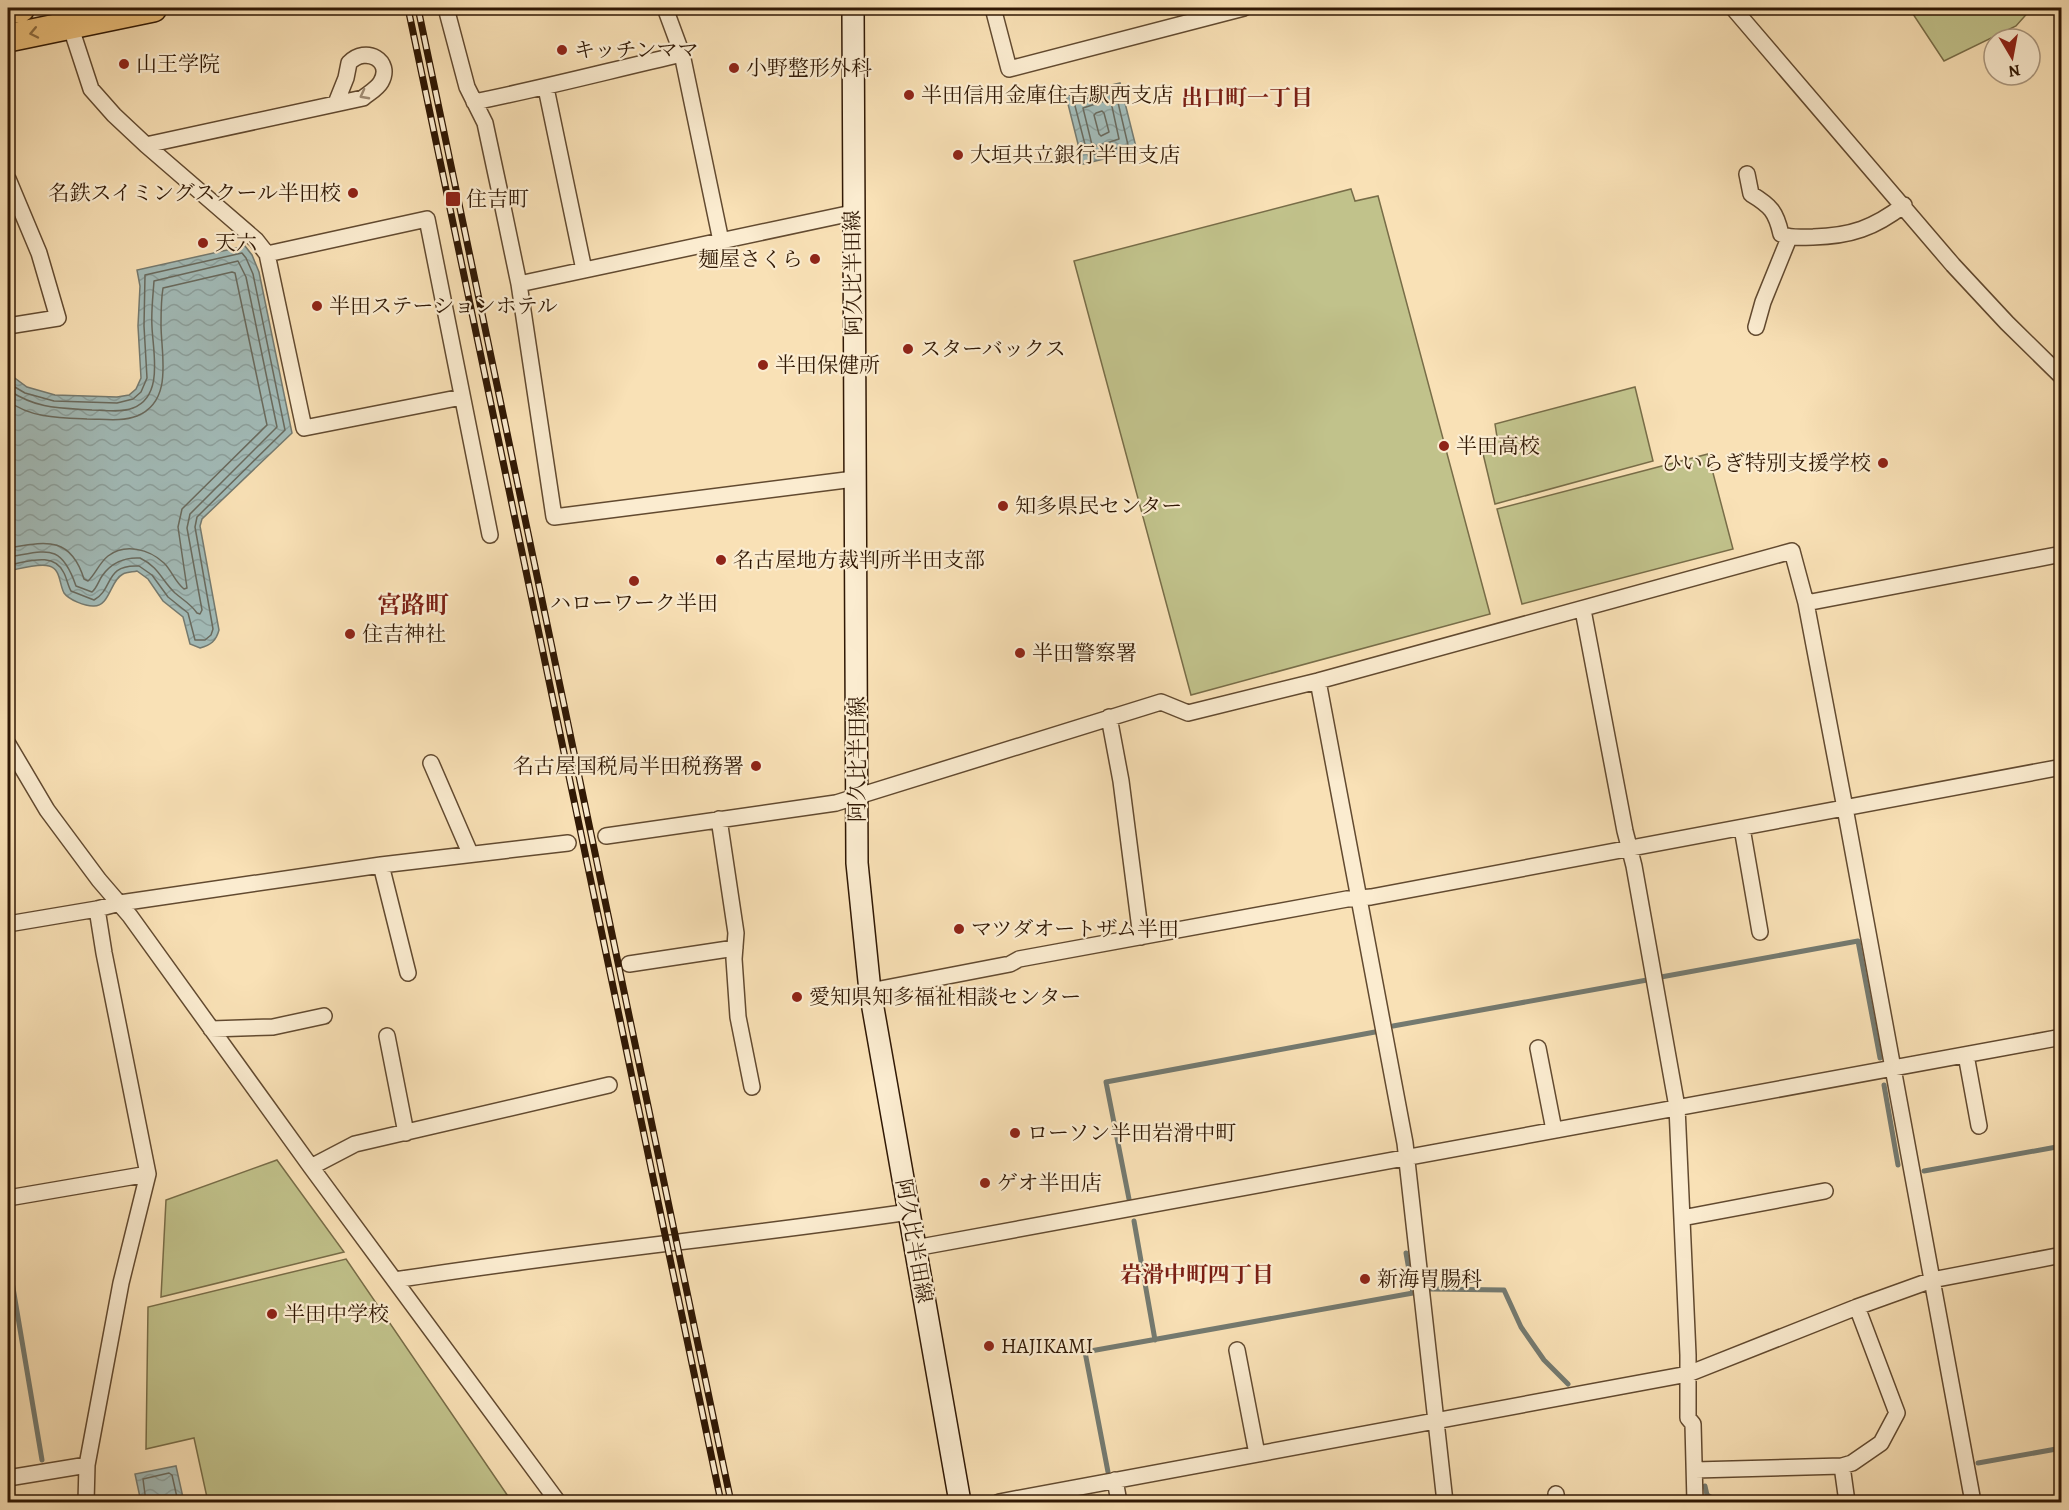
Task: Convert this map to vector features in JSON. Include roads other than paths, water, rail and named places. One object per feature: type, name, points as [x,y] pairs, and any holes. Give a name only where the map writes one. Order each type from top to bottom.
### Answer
[{"type":"highway","points":[[8,10],[21,8]]},
{"type":"highway","points":[[8,38],[64,16],[153,8]]},
{"type":"main road","name":"阿久比半田線","points":[[853,8],[852,213],[858,863],[870,991],[960,1503]]},
{"type":"street","points":[[446,8],[467,87],[485,123],[519,284],[554,517],[854,479]]},
{"type":"street","points":[[665,8],[682,54],[721,242]]},
{"type":"street","points":[[993,8],[1009,69],[1244,8]]},
{"type":"street","points":[[1733,8],[1953,265],[2007,323],[2061,375]]},
{"type":"street","points":[[64,16],[91,89],[114,115],[256,240],[267,254],[304,428],[462,397]]},
{"type":"street","points":[[474,102],[546,88],[570,80],[682,54]]},
{"type":"street","points":[[546,88],[584,270]]},
{"type":"street","points":[[146,145],[336,103]]},
{"type":"street","points":[[1747,174],[1751,194],[1766,203],[1776,215],[1781,234],[1789,238],[1836,236],[1866,230],[1904,205]]},
{"type":"street","points":[[8,179],[39,254],[58,318],[8,326]]},
{"type":"street","points":[[519,284],[852,213]]},
{"type":"street","points":[[267,254],[426,219],[490,535]]},
{"type":"street","points":[[1756,327],[1763,302],[1789,238]]},
{"type":"street","points":[[606,836],[836,803],[1161,702],[1188,713],[1318,681],[1792,552],[1806,603],[1973,1503]]},
{"type":"street","points":[[1806,603],[2061,554]]},
{"type":"street","points":[[1583,609],[1677,1107],[1688,1418],[1693,1424],[1695,1503]]},
{"type":"street","points":[[1318,681],[1406,1157],[1444,1503]]},
{"type":"street","points":[[1109,717],[1121,781],[1142,937]]},
{"type":"street","points":[[8,744],[47,810],[99,880],[120,903],[310,1167],[558,1503]]},
{"type":"street","points":[[430,763],[470,854]]},
{"type":"street","points":[[870,991],[1010,964],[1019,959],[1742,828],[2061,767]]},
{"type":"street","points":[[719,819],[736,933],[738,1017],[752,1087]]},
{"type":"street","points":[[1742,828],[1760,932]]},
{"type":"street","points":[[8,924],[120,903],[381,865],[568,843]]},
{"type":"street","points":[[381,865],[408,973]]},
{"type":"street","points":[[86,1503],[87,1465],[121,1283],[148,1174],[97,909]]},
{"type":"street","points":[[630,964],[735,948]]},
{"type":"street","points":[[211,1029],[273,1027],[324,1016]]},
{"type":"street","points":[[387,1036],[406,1133]]},
{"type":"street","points":[[915,1248],[2061,1037]]},
{"type":"street","points":[[1539,1048],[1554,1130]]},
{"type":"street","points":[[1966,1055],[1979,1126]]},
{"type":"street","points":[[310,1167],[355,1144],[609,1085]]},
{"type":"street","points":[[8,1198],[148,1174]]},
{"type":"street","points":[[1682,1218],[1825,1191]]},
{"type":"street","points":[[395,1280],[909,1212]]},
{"type":"street","points":[[999,1503],[1688,1374],[1932,1280],[2061,1255]]},
{"type":"street","points":[[1695,1470],[1842,1466],[1852,1463],[1881,1443],[1896,1413],[1857,1307]]},
{"type":"street","points":[[1237,1350],[1257,1454]]},
{"type":"street","points":[[8,1478],[87,1465]]},
{"type":"street","points":[[1842,1466],[1847,1503]]},
{"type":"street","points":[[1115,1480],[1119,1503]]},
{"type":"water","points":[[1120,83],[1137,151],[1083,164],[1066,96]]},
{"type":"water","points":[[245,246],[252,255],[259,272],[292,433],[202,519],[200,526],[219,630],[212,642],[200,648],[190,644],[183,617],[163,601],[148,579],[137,571],[125,573],[119,577],[107,598],[99,605],[93,606],[77,602],[66,596],[58,573],[49,566],[34,566],[8,571],[8,377],[12,376],[27,387],[55,395],[117,397],[129,395],[136,389],[141,378],[138,326],[140,286],[137,270]]},
{"type":"water","points":[[176,1466],[184,1502],[141,1502],[135,1474]]},
{"type":"waterway","points":[[1661,977],[1858,941],[1880,1058]]},
{"type":"waterway","points":[[1393,1026],[1647,980]]},
{"type":"waterway","points":[[1129,1199],[1106,1082],[1375,1032]]},
{"type":"waterway","points":[[1884,1085],[1898,1165]]},
{"type":"waterway","points":[[1924,1171],[2062,1146]]},
{"type":"waterway","points":[[1134,1221],[1155,1340]]},
{"type":"waterway","points":[[1108,1472],[1085,1352],[1413,1293],[1406,1253]]},
{"type":"waterway","points":[[8,1258],[42,1460]]},
{"type":"waterway","points":[[1430,1289],[1504,1290],[1521,1327],[1544,1360],[1568,1384]]},
{"type":"waterway","points":[[1978,1463],[2062,1448]]},
{"type":"waterway","points":[[1705,1486],[1707,1495],[1719,1502]]},
{"type":"railway","points":[[408,8],[721,1502]]},
{"type":"railway","points":[[418,8],[731,1502]]},
{"type":"place","name":"キッチンママ","points":[[562,50]]},
{"type":"place","name":"山王学院","points":[[124,64]]},
{"type":"place","name":"小野整形外科","points":[[734,68]]},
{"type":"place","name":"半田信用金庫住吉駅西支店","points":[[909,95]]},
{"type":"place","name":"大垣共立銀行半田支店","points":[[958,155]]},
{"type":"place","name":"名鉄スイミングスクール半田校","points":[[353,193]]},
{"type":"place","name":"住吉町","points":[[453,199]]},
{"type":"place","name":"天六","points":[[203,243]]},
{"type":"place","name":"麺屋さくら","points":[[815,259]]},
{"type":"place","name":"半田ステーションホテル","points":[[317,306]]},
{"type":"place","name":"スターバックス","points":[[908,349]]},
{"type":"place","name":"半田保健所","points":[[763,365]]},
{"type":"place","name":"半田高校","points":[[1444,446]]},
{"type":"place","name":"ひいらぎ特別支援学校","points":[[1883,463]]},
{"type":"place","name":"知多県民センター","points":[[1003,506]]},
{"type":"place","name":"名古屋地方裁判所半田支部","points":[[721,560]]},
{"type":"place","name":"ハローワーク半田","points":[[634,581]]},
{"type":"place","name":"住吉神社","points":[[350,634]]},
{"type":"place","name":"半田警察署","points":[[1020,653]]},
{"type":"place","name":"名古屋国税局半田税務署","points":[[756,766]]},
{"type":"place","name":"マツダオートザム半田","points":[[959,929]]},
{"type":"place","name":"愛知県知多福祉相談センター","points":[[797,997]]},
{"type":"place","name":"ローソン半田岩滑中町","points":[[1015,1133]]},
{"type":"place","name":"ゲオ半田店","points":[[985,1183]]},
{"type":"place","name":"新海胃腸科","points":[[1365,1279]]},
{"type":"place","name":"半田中学校","points":[[272,1314]]},
{"type":"place","name":"HAJIKAMI","points":[[989,1346]]},
{"type":"district","name":"出口町一丁目","points":[[1247,97]]},
{"type":"district","name":"宮路町","points":[[413,605]]},
{"type":"district","name":"岩滑中町四丁目","points":[[1197,1274]]}]
